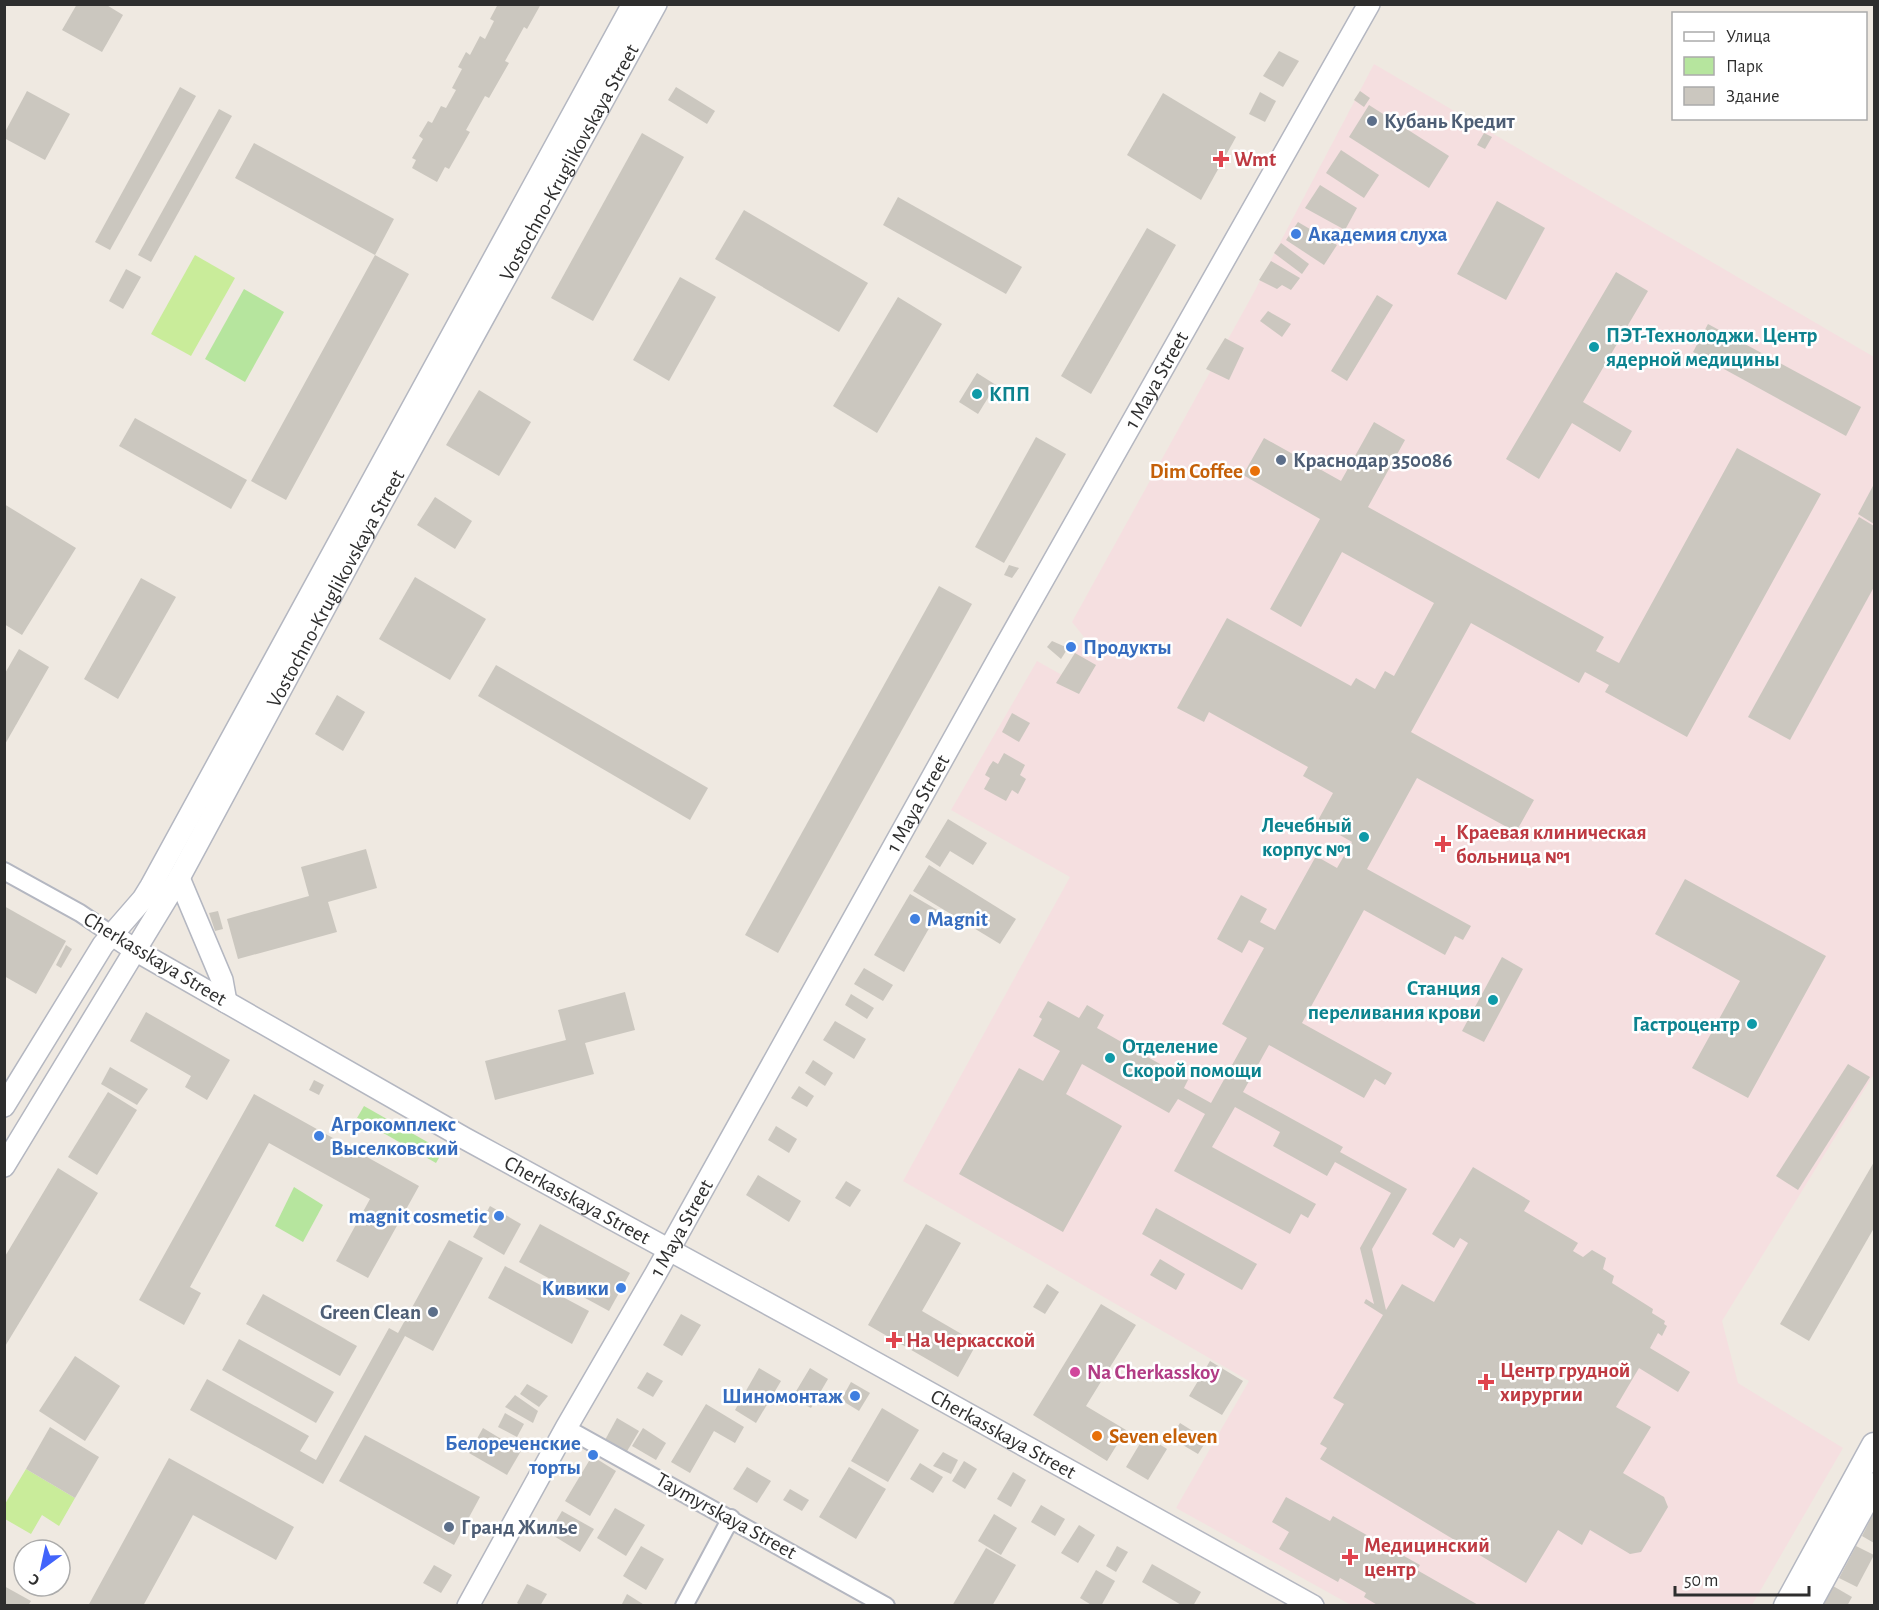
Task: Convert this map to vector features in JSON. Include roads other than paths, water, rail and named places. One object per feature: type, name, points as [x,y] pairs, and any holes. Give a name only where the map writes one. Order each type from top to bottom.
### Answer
[{"type":"main road","points":[[1786,1605],[1875,1445]]},
{"type":"main road","points":[[1808,1605],[1875,1485]]},
{"type":"street","name":"Vostochno-Kruglikovskaya Street","points":[[4,1106],[111,934],[143,899],[151,886],[633,4]]},
{"type":"street","name":"Vostochno-Kruglikovskaya Street","points":[[4,1166],[179,878],[366,531],[656,4]]},
{"type":"street","name":"1 Maya Street","points":[[468,1605],[566,1428],[669,1251],[1001,654],[1369,4]]},
{"type":"street","name":"Cherkasskaya Street","points":[[4,871],[80,913],[135,950],[464,1138],[1313,1605]]},
{"type":"street","points":[[179,878],[222,980],[226,1002]]},
{"type":"street","name":"Taymyrskaya Street","points":[[566,1428],[886,1605]]},
{"type":"street","points":[[684,1605],[731,1518]]},
{"type":"place","name":"Кубань Кредит","points":[[1372,121]]},
{"type":"place","name":"Wmt","points":[[1221,159]]},
{"type":"place","name":"Академия слуха","points":[[1296,234]]},
{"type":"place","name":"ПЭТ-Технолоджи. Центр ядерной медицины","points":[[1594,347]]},
{"type":"place","name":"КПП","points":[[977,394]]},
{"type":"place","name":"Краснодар 350086","points":[[1281,460]]},
{"type":"place","name":"Dim Coffee","points":[[1255,471]]},
{"type":"place","name":"Продукты","points":[[1071,647]]},
{"type":"place","name":"Лечебный корпус №1","points":[[1364,837]]},
{"type":"place","name":"Краевая клиническая больница №1","points":[[1443,844]]},
{"type":"place","name":"Magnit","points":[[915,919]]},
{"type":"place","name":"Станция переливания крови","points":[[1493,1000]]},
{"type":"place","name":"Гастроцентр","points":[[1752,1024]]},
{"type":"place","name":"Отделение Скорой помощи","points":[[1110,1058]]},
{"type":"place","name":"Агрокомплекс Выселковский","points":[[319,1136]]},
{"type":"place","name":"magnit cosmetic","points":[[499,1216]]},
{"type":"place","name":"Кивики","points":[[621,1288]]},
{"type":"place","name":"Green Clean","points":[[433,1312]]},
{"type":"place","name":"На Черкасской","points":[[894,1340]]},
{"type":"place","name":"Na Cherkasskoy","points":[[1075,1372]]},
{"type":"place","name":"Центр грудной хирургии","points":[[1486,1382]]},
{"type":"place","name":"Шиномонтаж","points":[[855,1396]]},
{"type":"place","name":"Seven eleven","points":[[1097,1436]]},
{"type":"place","name":"Белореченские торты","points":[[593,1455]]},
{"type":"place","name":"Гранд Жилье","points":[[449,1527]]},
{"type":"place","name":"Медицинский центр","points":[[1350,1557]]}]
